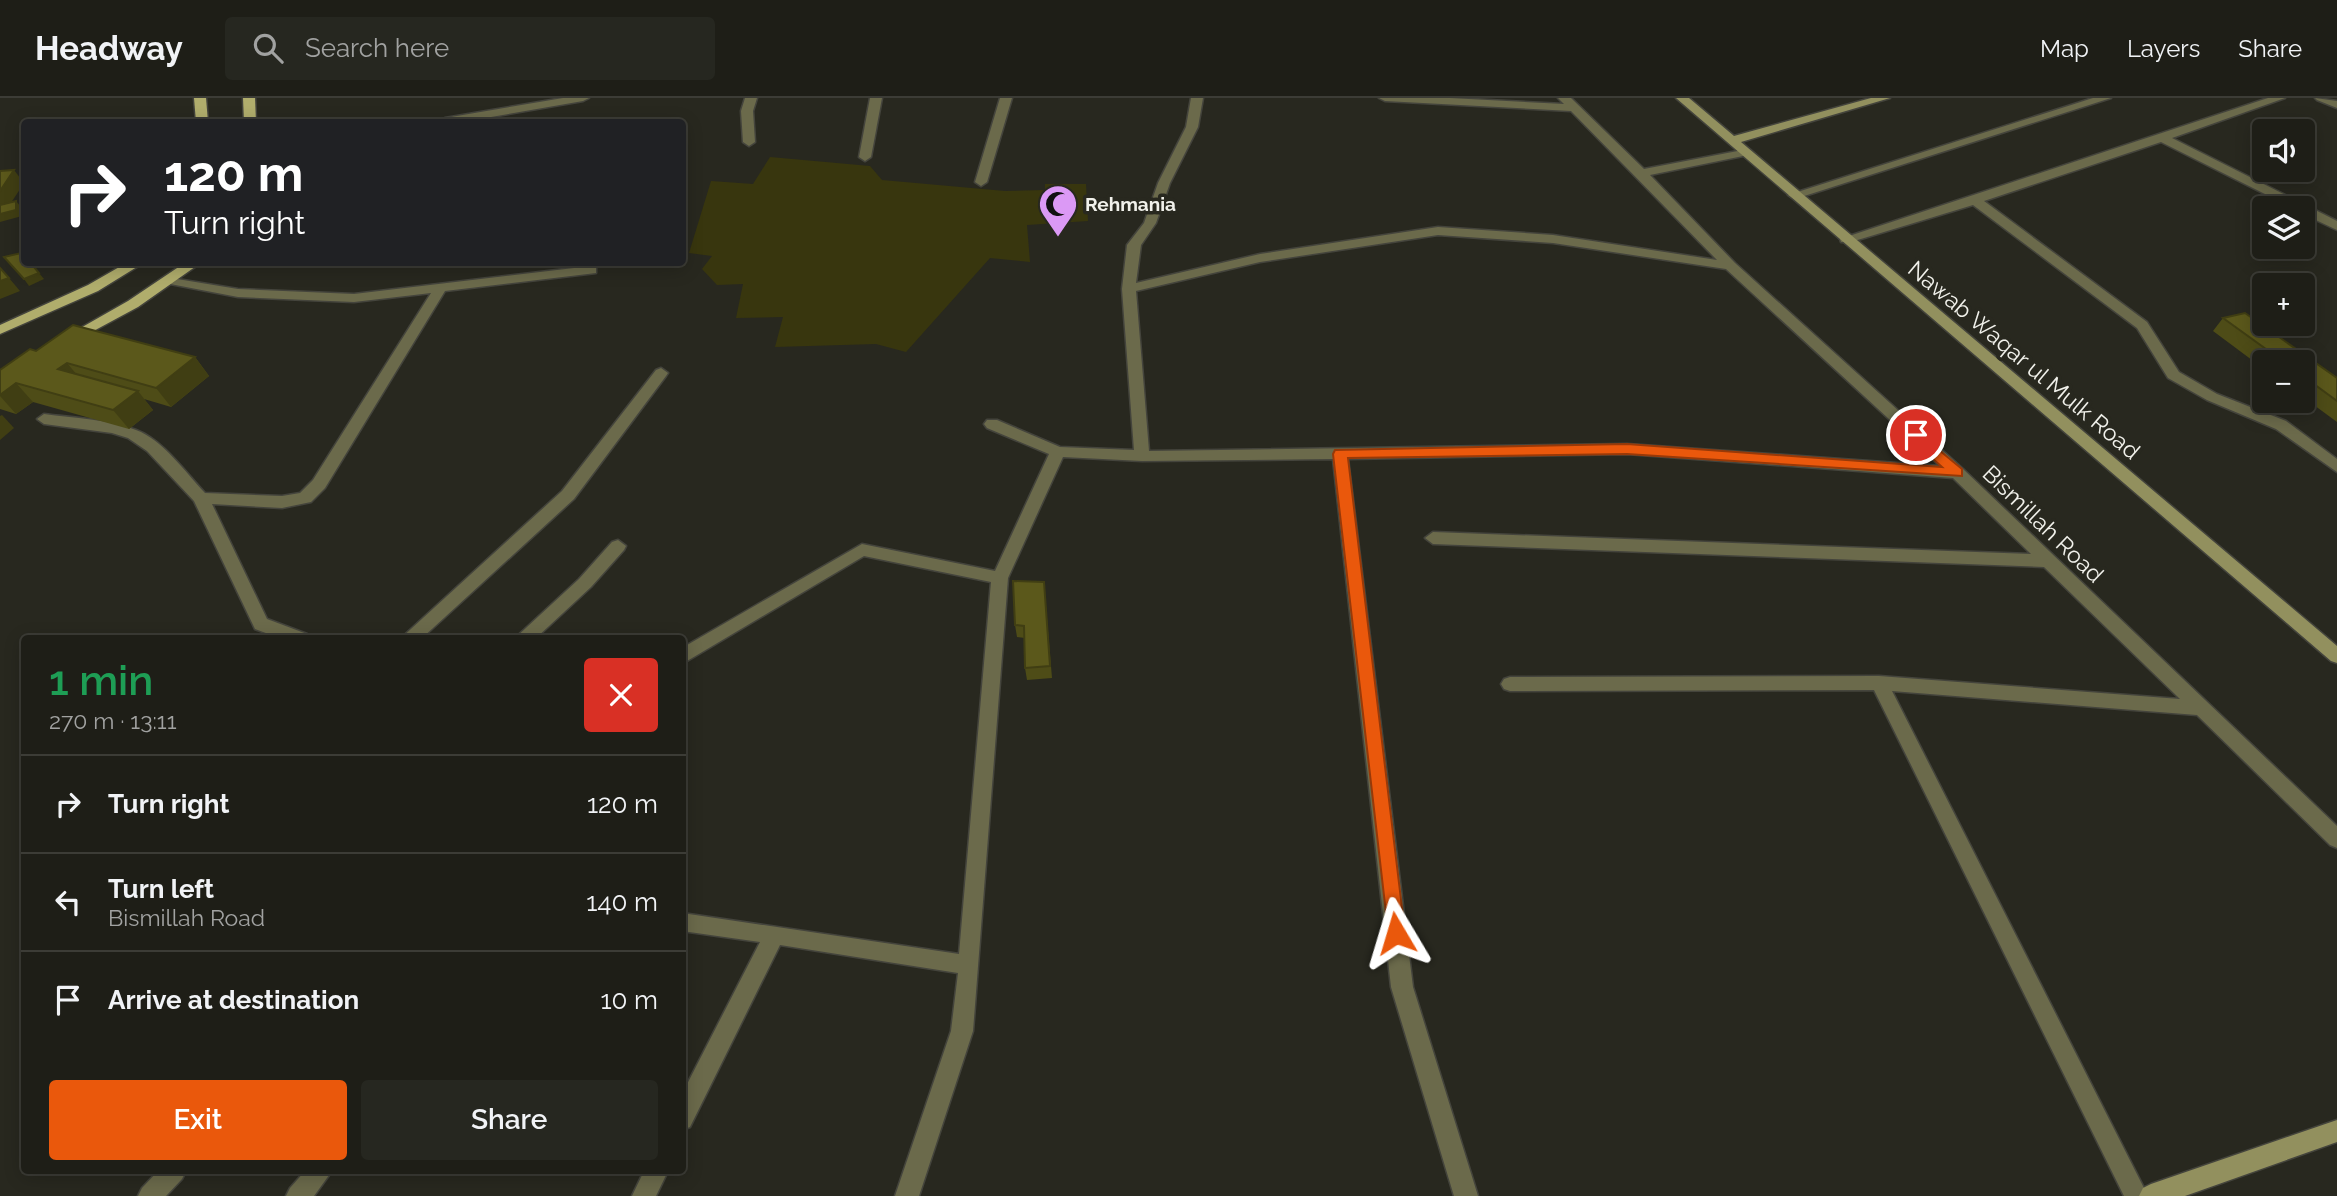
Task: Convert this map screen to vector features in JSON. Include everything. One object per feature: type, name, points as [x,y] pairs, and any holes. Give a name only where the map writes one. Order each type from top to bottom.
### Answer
[{"type":"main road","points":[[200,98],[202,119]]},
{"type":"main road","points":[[250,98],[250,119]]},
{"type":"main road","points":[[0,330],[93,288],[132,266]]},
{"type":"main road","points":[[60,344],[190,266]]},
{"type":"street","points":[[459,119],[531,103],[583,98]]},
{"type":"street","points":[[748,142],[747,111],[751,98]]},
{"type":"street","points":[[865,157],[876,98]]},
{"type":"street","points":[[981,182],[1006,98]]},
{"type":"street","points":[[1142,456],[1129,289],[1134,245],[1150,223],[1164,183],[1192,127],[1197,98]]},
{"type":"street","points":[[1384,98],[1570,103]]},
{"type":"street","name":"Nawab Waqar ul Mulk Road","points":[[1682,98],[2337,656]]},
{"type":"street","points":[[1731,141],[1884,98]]},
{"type":"street","points":[[1794,195],[2105,98]]},
{"type":"street","points":[[1846,239],[1975,200],[2279,98]]},
{"type":"street","points":[[2321,98],[2337,105]]},
{"type":"street","name":"Bismillah Road","points":[[1570,103],[1642,173],[1730,266],[1957,473],[2337,839]]},
{"type":"street","points":[[2163,138],[2277,196]]},
{"type":"street","points":[[1642,173],[1744,152]]},
{"type":"street","points":[[1975,200],[2142,325],[2172,375],[2211,397],[2281,425],[2337,467]]},
{"type":"street","points":[[2315,215],[2337,226]]},
{"type":"street","points":[[1129,289],[1260,258],[1438,231],[1553,239],[1730,266]]},
{"type":"street","points":[[170,280],[238,293],[354,298],[440,289],[575,268],[591,271]]},
{"type":"street","points":[[201,498],[282,502],[305,498],[318,484],[440,289]]},
{"type":"street","points":[[414,635],[568,495],[661,373]]},
{"type":"street","points":[[44,419],[112,428],[133,434],[152,447],[201,498],[261,624],[286,635]]},
{"type":"street","points":[[992,424],[1058,452],[1142,456],[1627,449],[1957,473]]},
{"type":"street","points":[[907,1196],[962,1031],[1000,578],[1058,452]]},
{"type":"street","points":[[1340,454],[1402,987],[1466,1196]]},
{"type":"street","points":[[1433,538],[2047,561]]},
{"type":"street","points":[[527,635],[585,583],[618,546]]},
{"type":"street","points":[[686,655],[862,550],[1000,578]]},
{"type":"street","points":[[1879,683],[2136,1196]]},
{"type":"street","points":[[1510,684],[1879,683],[2198,708]]},
{"type":"street","points":[[686,923],[969,965]]},
{"type":"street","points":[[686,1111],[775,935]]},
{"type":"street","points":[[2151,1196],[2337,1130]]},
{"type":"street","points":[[150,1196],[171,1174]]},
{"type":"street","points":[[298,1196],[317,1174]]},
{"type":"street","points":[[644,1196],[655,1174]]},
{"type":"shaded area","points":[[770,157],[870,166],[882,180],[1005,191],[1045,190],[1045,184],[1086,184],[1088,221],[1027,225],[1030,262],[990,258],[906,352],[876,344],[775,347],[783,317],[736,318],[743,284],[717,285],[702,269],[712,256],[689,253],[711,181],[753,184]]},
{"type":"building","points":[[14,170],[0,191],[0,171]]},
{"type":"building","points":[[16,201],[16,210],[0,214],[0,205]]},
{"type":"building","points":[[21,253],[21,266],[33,266],[39,273],[24,279],[4,257]]},
{"type":"building","points":[[0,268],[9,278],[0,281]]},
{"type":"building","points":[[2245,313],[2252,318],[2252,336],[2278,336],[2297,350],[2267,350],[2223,318]]},
{"type":"building","points":[[73,325],[195,357],[156,388],[67,363],[58,369],[138,391],[113,410],[16,383],[0,395],[0,370],[30,349],[36,351]]},
{"type":"building","points":[[2315,362],[2337,378],[2337,401],[2315,385]]},
{"type":"building","points":[[1013,581],[1044,582],[1050,666],[1025,668],[1024,626],[1015,625]]},
{"type":"place","name":"Rehmania","points":[[1058,238]]},
{"type":"route","points":[[1396,933],[1340,454],[1627,449],[1957,473],[1916,435]]}]
